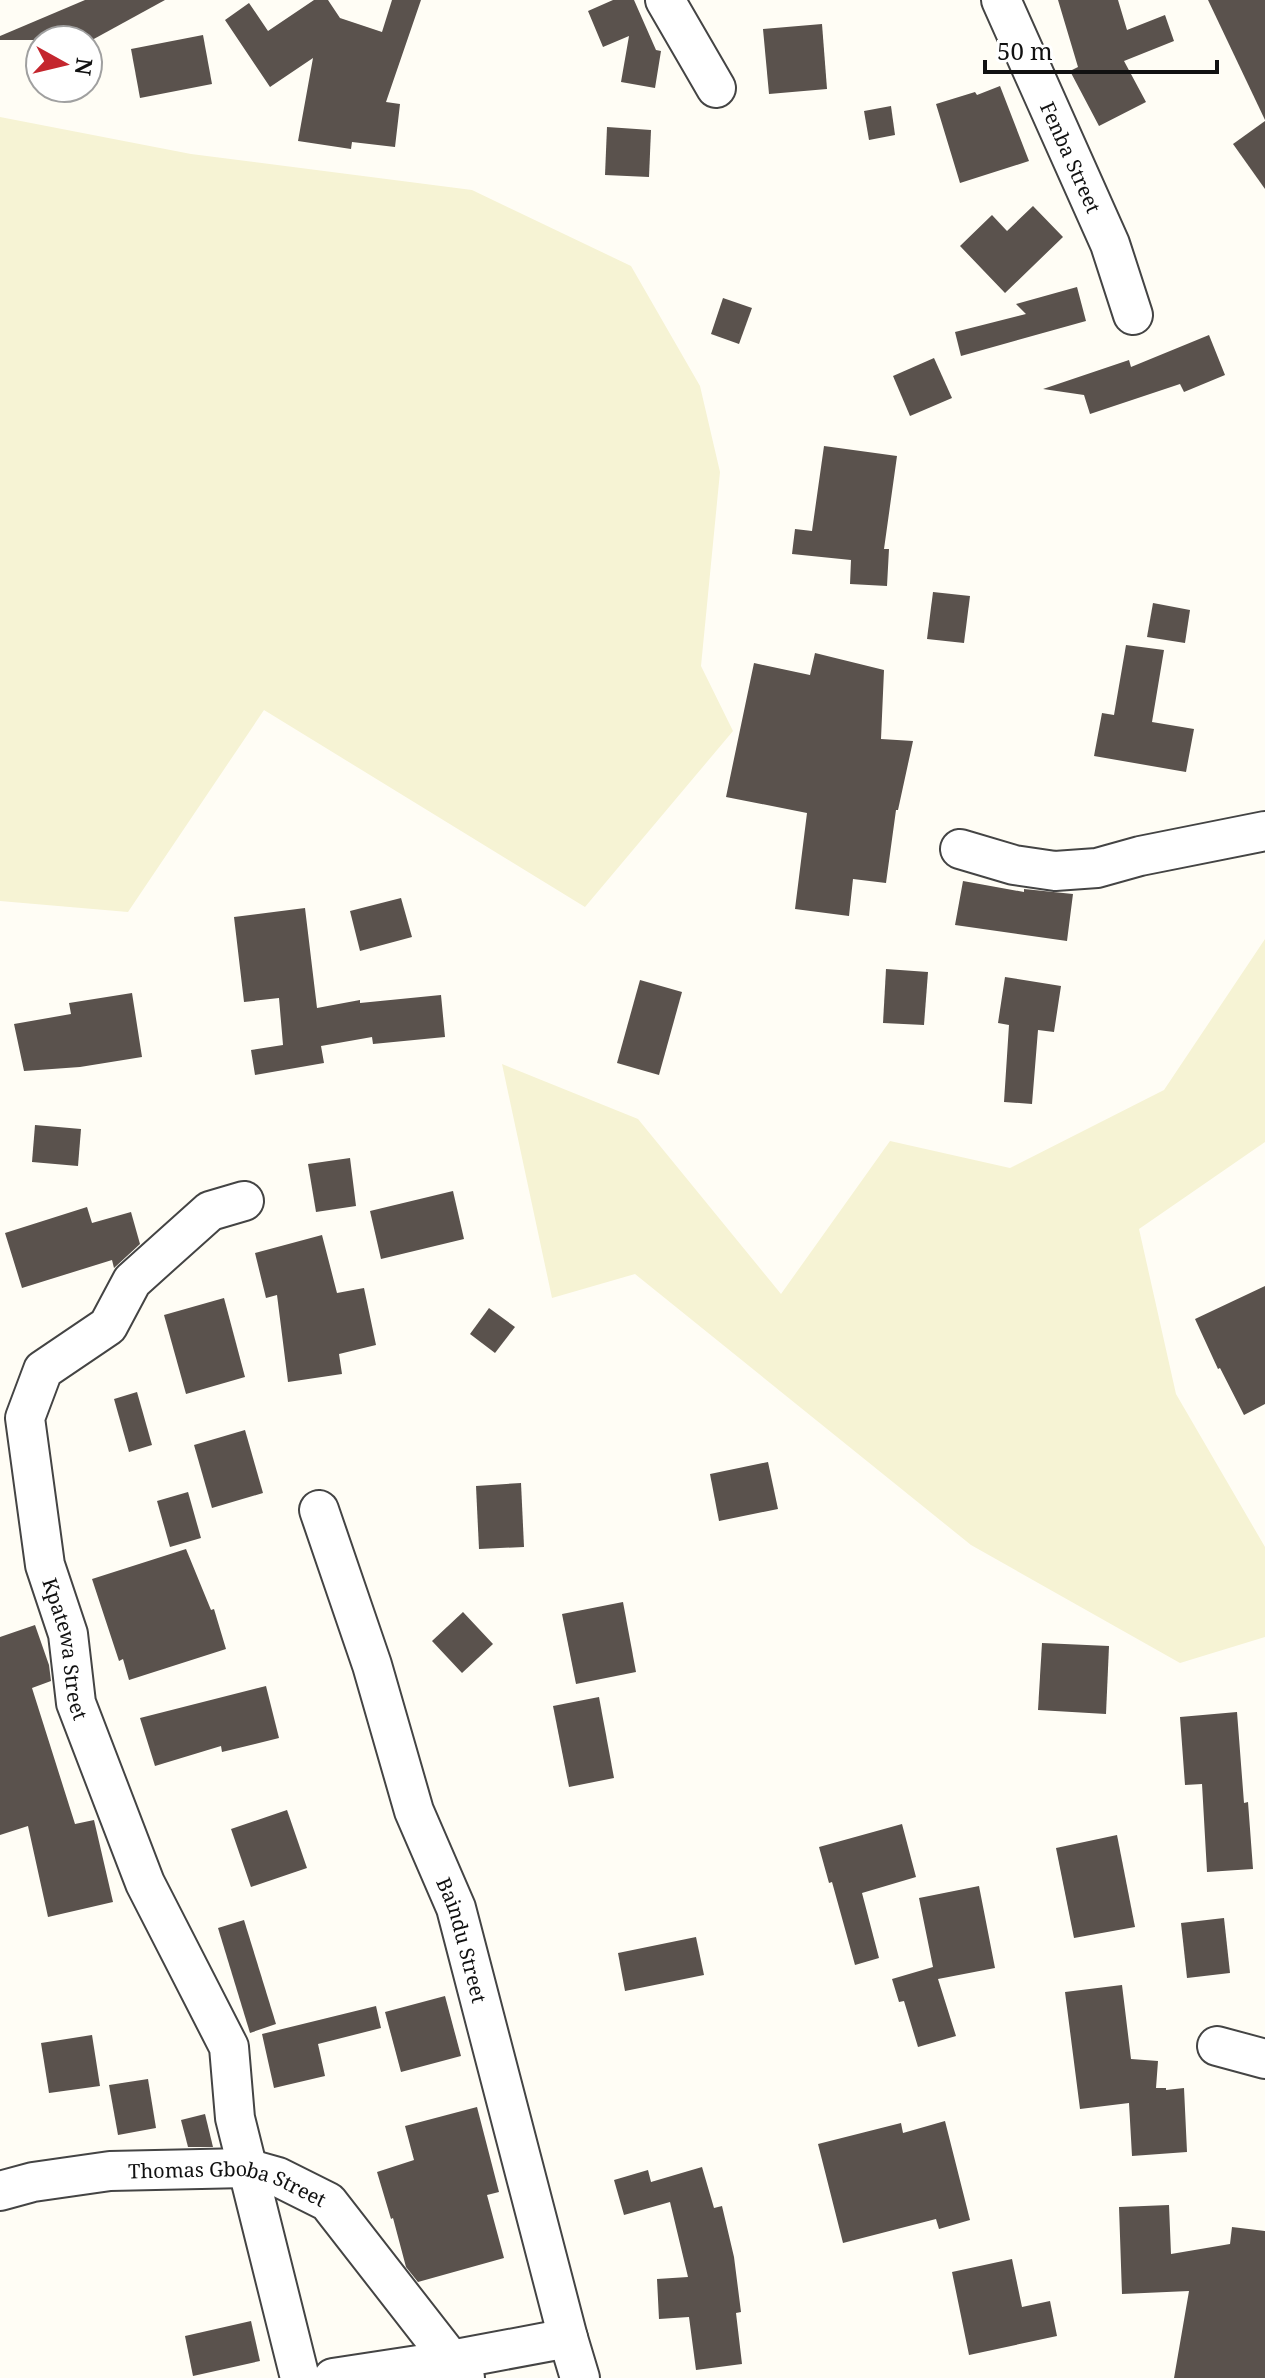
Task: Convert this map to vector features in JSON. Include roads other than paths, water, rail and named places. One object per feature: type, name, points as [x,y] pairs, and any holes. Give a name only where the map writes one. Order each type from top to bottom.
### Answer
[{"type":"street","points":[[665,0],[716,88]]},
{"type":"street","name":"Fenba Street","points":[[1001,0],[1110,244],[1133,315]]},
{"type":"street","points":[[960,849],[1014,865],[1055,871],[1097,868],[1140,856],[1265,831]]},
{"type":"street","name":"Kpatewa Street","points":[[244,1201],[210,1211],[132,1281],[108,1326],[43,1370],[25,1418],[45,1565],[68,1634],[76,1703],[145,1883],[229,2047],[235,2118],[300,2378]]},
{"type":"street","name":"Baindu Street","points":[[319,1510],[372,1665],[414,1811],[456,1908],[580,2378]]},
{"type":"street","points":[[1217,2046],[1265,2059]]},
{"type":"street","name":"Thomas Gboba Street","points":[[0,2191],[33,2182],[110,2171],[246,2168],[278,2177],[328,2202],[458,2369]]},
{"type":"street","points":[[333,2378],[458,2369],[568,2338]]}]
